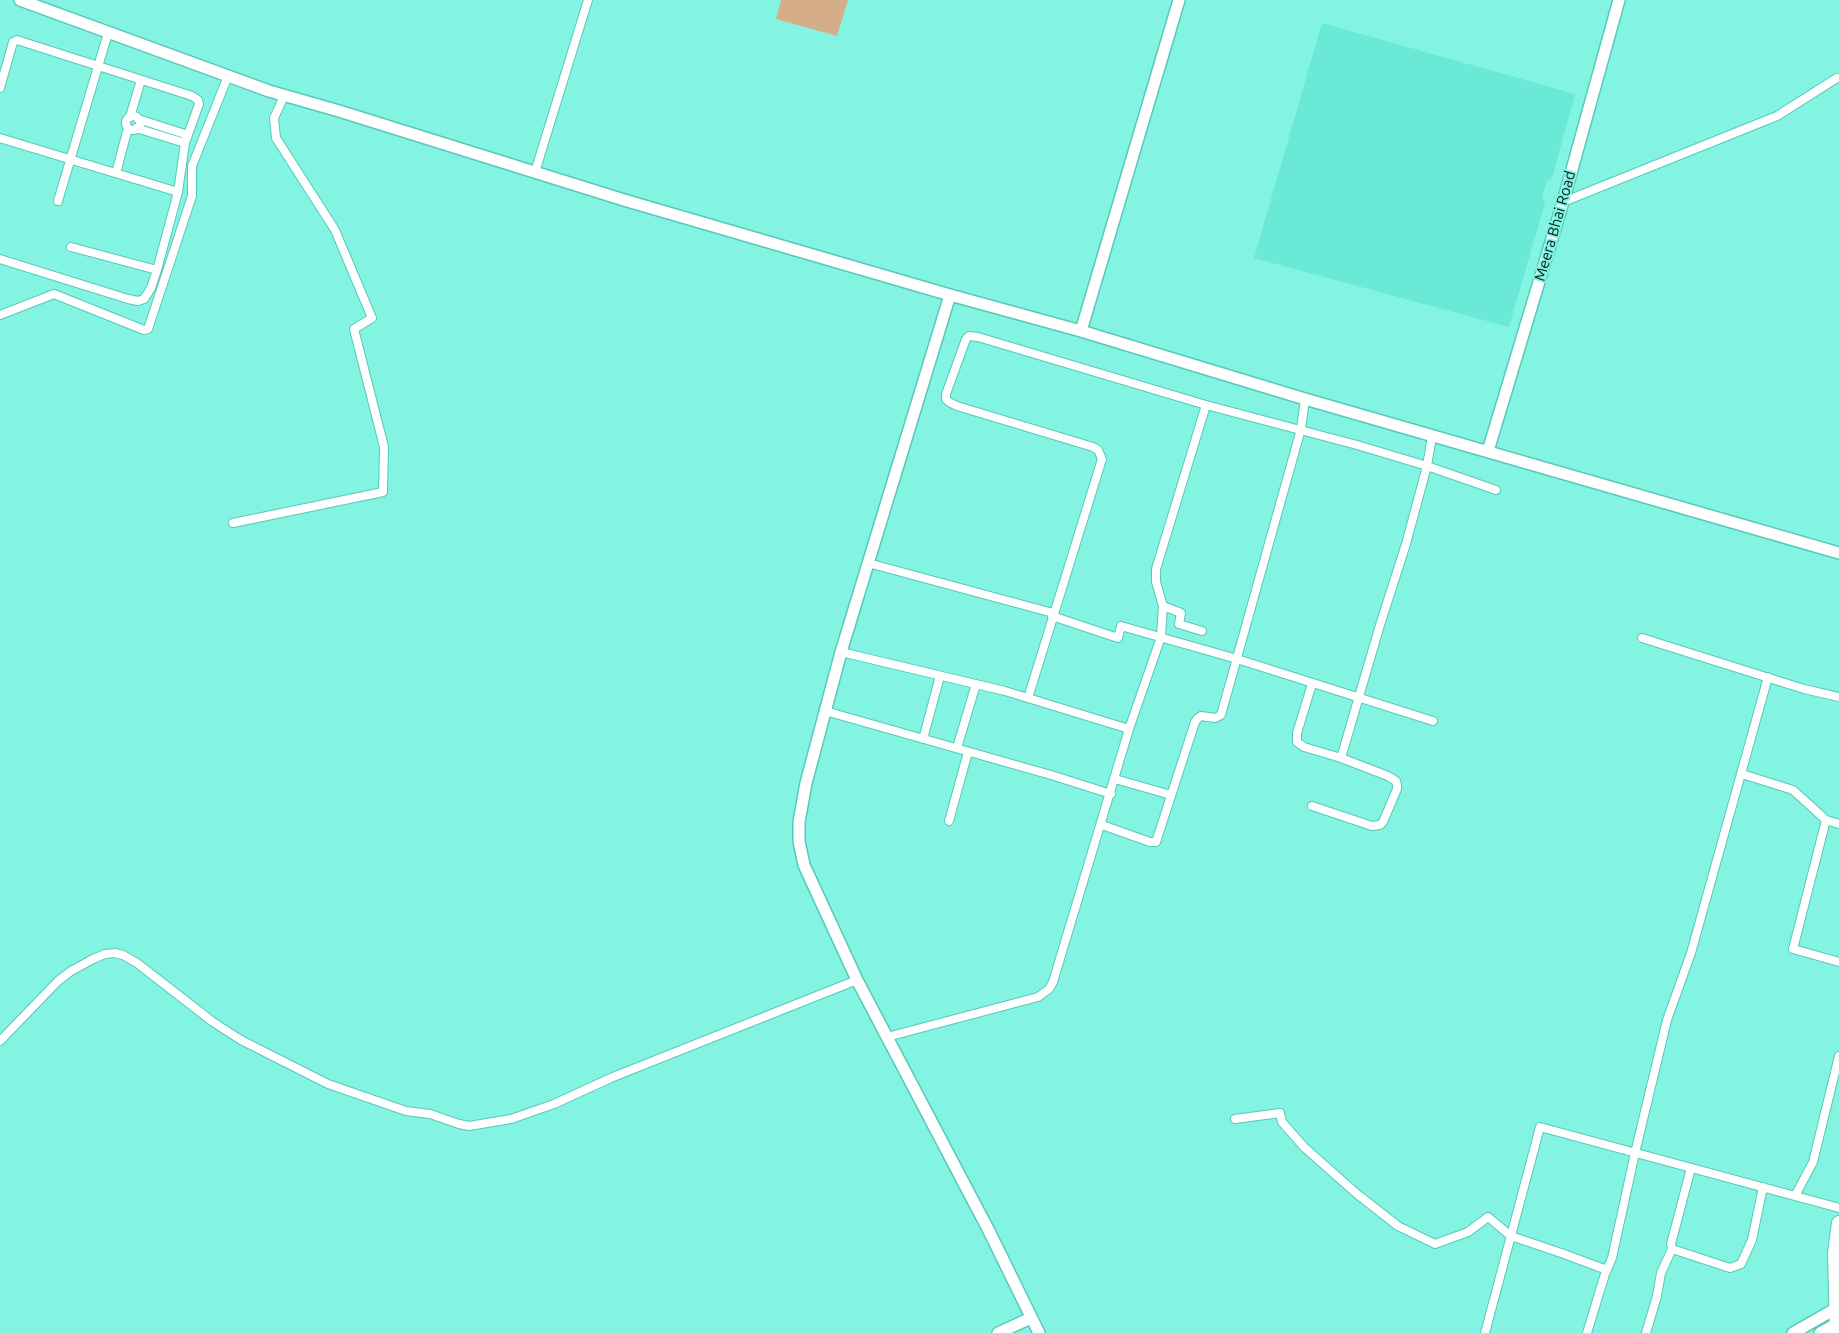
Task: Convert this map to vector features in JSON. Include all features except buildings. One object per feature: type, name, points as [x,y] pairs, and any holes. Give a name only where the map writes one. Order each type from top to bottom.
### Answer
[{"type":"highway","points":[[1836,1328],[1835,1253],[1839,1224]]},
{"type":"street","points":[[20,0],[284,96],[348,113],[624,200],[1081,331],[1305,399],[1839,553]]},
{"type":"street","points":[[534,172],[588,0]]},
{"type":"street","points":[[1081,331],[1179,0]]},
{"type":"street","name":"Meera Bhai Road","points":[[1488,451],[1563,202],[1619,0]]},
{"type":"street","points":[[58,201],[108,32]]},
{"type":"street","points":[[0,88],[15,40],[192,96],[198,100],[186,139],[178,192],[149,294],[144,299],[138,301],[0,259]]},
{"type":"street","points":[[0,315],[54,294],[144,330],[148,329],[192,196],[192,166],[228,76]]},
{"type":"street","points":[[1563,202],[1777,116],[1837,78]]},
{"type":"street","points":[[116,173],[132,128],[139,125],[134,118],[141,80]]},
{"type":"street","points":[[233,523],[383,492],[384,447],[354,329],[372,318],[334,230],[276,138],[274,118],[284,96]]},
{"type":"street","points":[[134,118],[186,139],[132,128],[126,122],[134,118]]},
{"type":"street","points":[[0,138],[178,192]]},
{"type":"street","points":[[71,247],[156,270]]},
{"type":"street","points":[[950,295],[841,652],[806,783],[799,822],[799,841],[804,865],[857,980],[989,1231],[1039,1333]]},
{"type":"street","points":[[1028,698],[1102,460],[1098,450],[1093,447],[949,402],[946,394],[966,339],[969,336],[978,337],[1206,405],[1301,429],[1427,466],[1496,490]]},
{"type":"street","points":[[1102,825],[1150,842],[1156,842],[1195,722],[1202,716],[1216,718],[1220,715],[1301,429],[1305,399]]},
{"type":"street","points":[[887,1036],[1038,997],[1049,989],[1053,982],[1102,825],[1129,729],[1161,637],[1164,606],[1156,582],[1156,569],[1206,405]]},
{"type":"street","points":[[1341,758],[1406,544],[1427,466],[1432,436]]},
{"type":"street","points":[[868,563],[1053,615],[1118,638],[1121,626],[1161,637],[1433,721]]},
{"type":"street","points":[[1164,606],[1181,613],[1179,624],[1202,631]]},
{"type":"street","points":[[1642,638],[1839,697]]},
{"type":"street","points":[[841,652],[976,684],[1129,729]]},
{"type":"street","points":[[923,739],[940,676]]},
{"type":"street","points":[[1587,1333],[1612,1258],[1667,1020],[1691,953],[1768,677]]},
{"type":"street","points":[[957,748],[976,684]]},
{"type":"street","points":[[1312,684],[1297,733],[1297,742],[1388,776],[1396,781],[1397,789],[1380,825],[1372,826],[1312,806]]},
{"type":"street","points":[[825,711],[1110,794]]},
{"type":"street","points":[[949,821],[968,752]]},
{"type":"street","points":[[1742,774],[1793,790],[1826,820],[1839,824]]},
{"type":"street","points":[[1115,779],[1171,796]]},
{"type":"street","points":[[1826,820],[1793,950],[1839,962]]},
{"type":"street","points":[[0,1041],[58,981],[71,971],[93,959],[115,953],[137,963],[212,1022],[241,1040],[328,1084],[406,1111],[430,1114],[459,1124],[475,1125],[511,1119],[554,1104],[613,1077],[857,980]]},
{"type":"street","points":[[1795,1196],[1813,1162],[1839,1056]]},
{"type":"street","points":[[1235,1118],[1280,1112],[1282,1122],[1304,1147],[1351,1188],[1398,1226],[1434,1244],[1468,1232],[1488,1217],[1510,1236],[1607,1270]]},
{"type":"street","points":[[1485,1333],[1540,1127],[1839,1208]]},
{"type":"street","points":[[1646,1333],[1657,1296],[1661,1273],[1672,1249],[1671,1244],[1691,1168]]},
{"type":"street","points":[[1672,1249],[1730,1268],[1741,1264],[1752,1240],[1763,1187]]},
{"type":"street","points":[[1793,1333],[1835,1309]]},
{"type":"street","points":[[998,1333],[1031,1318]]},
{"type":"street","points":[[1820,1333],[1836,1328]]},
{"type":"shaded area","points":[[781,0],[848,0],[837,36],[776,19]]},
{"type":"shaded area","points":[[1322,23],[1575,94],[1552,179],[1547,181],[1542,198],[1545,203],[1509,327],[1254,258]]}]
